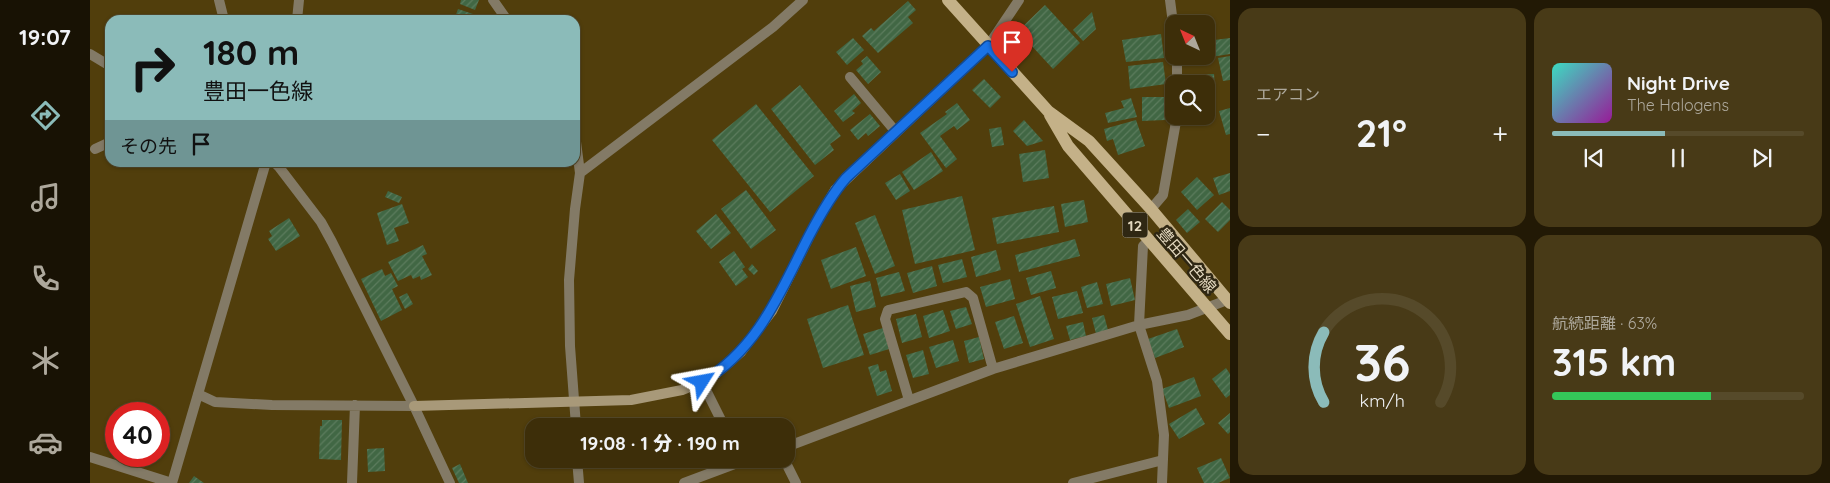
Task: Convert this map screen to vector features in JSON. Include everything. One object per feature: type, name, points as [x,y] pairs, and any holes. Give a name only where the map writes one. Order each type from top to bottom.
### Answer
[{"type":"main road","name":"豊田一色線","points":[[948,0],[1048,111],[1089,142],[1151,209],[1229,301]]},
{"type":"main road","name":"豊田一色線","points":[[1048,111],[1068,146],[1230,334]]},
{"type":"street","points":[[219,0],[223,15]]},
{"type":"street","points":[[298,15],[299,0]]},
{"type":"street","points":[[493,0],[504,15]]},
{"type":"street","points":[[580,173],[773,27],[803,0]]},
{"type":"street","points":[[198,394],[215,402],[272,405],[414,406],[631,400],[682,390],[702,382],[717,373],[741,352],[772,311],[817,221],[835,190],[988,46],[1019,0]]},
{"type":"street","points":[[1170,0],[1172,15]]},
{"type":"street","points":[[90,54],[105,63]]},
{"type":"street","points":[[850,76],[896,132]]},
{"type":"street","points":[[1151,209],[1163,195],[1176,125]]},
{"type":"street","points":[[95,149],[105,144]]},
{"type":"street","points":[[90,458],[172,483],[265,167]]},
{"type":"street","points":[[279,167],[321,222],[414,406],[450,483]]},
{"type":"street","points":[[576,418],[570,346],[569,280],[579,167]]},
{"type":"street","points":[[1148,240],[1143,246],[1139,325],[1157,381],[1164,435],[1162,483]]},
{"type":"street","points":[[909,400],[885,319],[888,310],[966,292],[973,298],[993,369]]},
{"type":"street","points":[[795,444],[993,369],[1139,325],[1188,315],[1229,301]]},
{"type":"street","points":[[702,382],[720,418]]},
{"type":"street","points":[[352,483],[354,405]]},
{"type":"street","points":[[1073,483],[1164,460]]},
{"type":"street","points":[[578,468],[579,483]]},
{"type":"street","points":[[684,483],[722,468]]},
{"type":"street","points":[[788,468],[796,483]]},
{"type":"building","points":[[461,0],[479,0],[475,10],[460,4]]},
{"type":"building","points":[[908,1],[916,10],[908,17],[913,23],[878,53],[862,36],[871,28],[874,31]]},
{"type":"building","points":[[1045,5],[1080,43],[1053,69],[1018,31]]},
{"type":"building","points":[[458,9],[476,15],[456,15]]},
{"type":"building","points":[[1092,12],[1096,29],[1083,41],[1073,30]]},
{"type":"building","points":[[1161,34],[1164,58],[1126,62],[1122,40]]},
{"type":"building","points":[[853,38],[864,50],[847,65],[836,52]]},
{"type":"building","points":[[1230,38],[1230,54],[1215,56],[1215,40]]},
{"type":"building","points":[[867,56],[881,72],[868,84],[856,70],[863,64],[861,61]]},
{"type":"building","points":[[1230,56],[1230,80],[1223,81],[1218,58]]},
{"type":"building","points":[[1163,62],[1165,84],[1130,89],[1128,66]]},
{"type":"building","points":[[984,79],[1001,97],[990,108],[972,90]]},
{"type":"building","points":[[800,85],[841,136],[830,144],[834,150],[815,165],[771,109]]},
{"type":"building","points":[[854,94],[861,103],[852,111],[855,113],[843,122],[834,111]]},
{"type":"building","points":[[1142,97],[1165,97],[1165,120],[1142,121]]},
{"type":"building","points":[[1131,98],[1137,117],[1108,123],[1105,113],[1124,108],[1121,101]]},
{"type":"building","points":[[957,103],[970,120],[957,130],[954,126],[940,136],[957,159],[946,168],[920,133],[947,114],[945,112]]},
{"type":"building","points":[[756,104],[814,176],[770,212],[712,140]]},
{"type":"building","points":[[1230,108],[1230,134],[1226,135],[1219,111]]},
{"type":"building","points":[[870,114],[880,126],[868,136],[866,133],[858,140],[850,130]]},
{"type":"building","points":[[1024,120],[1043,141],[1027,146],[1013,131]]},
{"type":"building","points":[[1136,120],[1145,146],[1118,155],[1113,139],[1107,141],[1104,129]]},
{"type":"building","points":[[1001,127],[1004,145],[992,147],[989,129]]},
{"type":"building","points":[[1045,150],[1049,178],[1023,182],[1019,154]]},
{"type":"building","points":[[931,152],[943,171],[914,190],[902,172]]},
{"type":"building","points":[[1230,173],[1230,191],[1219,195],[1213,178]]},
{"type":"building","points":[[900,174],[910,191],[896,200],[885,183]]},
{"type":"building","points":[[1197,177],[1214,195],[1197,210],[1181,192]]},
{"type":"building","points":[[746,190],[776,230],[751,249],[721,209]]},
{"type":"building","points":[[388,191],[402,197],[399,203],[385,197]]},
{"type":"building","points":[[962,196],[975,250],[915,264],[902,210]]},
{"type":"building","points":[[1084,200],[1088,222],[1065,227],[1061,204]]},
{"type":"building","points":[[1222,202],[1230,210],[1230,220],[1218,232],[1205,219]]},
{"type":"building","points":[[402,204],[409,223],[394,228],[399,241],[387,245],[377,213]]},
{"type":"building","points":[[1054,206],[1059,232],[997,244],[992,218]]},
{"type":"building","points":[[1188,209],[1200,222],[1187,233],[1176,220]]},
{"type":"building","points":[[716,214],[731,233],[711,249],[696,231]]},
{"type":"building","points":[[875,215],[895,266],[875,274],[855,223]]},
{"type":"building","points":[[289,218],[300,236],[276,251],[268,239],[272,236],[269,231]]},
{"type":"building","points":[[1075,239],[1080,256],[1019,272],[1015,255]]},
{"type":"building","points":[[423,245],[427,254],[422,256],[432,275],[421,280],[420,276],[413,279],[411,275],[398,281],[388,262]]},
{"type":"building","points":[[856,247],[866,276],[831,289],[821,260]]},
{"type":"building","points":[[996,250],[1001,270],[976,277],[971,257]]},
{"type":"building","points":[[734,251],[745,267],[742,269],[748,277],[736,286],[719,262]]},
{"type":"building","points":[[962,259],[967,277],[943,283],[938,265]]},
{"type":"building","points":[[752,264],[758,271],[754,275],[748,269]]},
{"type":"building","points":[[932,266],[937,286],[913,293],[907,273]]},
{"type":"building","points":[[382,269],[385,276],[391,273],[398,286],[392,289],[402,310],[381,321],[361,279]]},
{"type":"building","points":[[1051,271],[1056,288],[1031,295],[1026,278]]},
{"type":"building","points":[[899,272],[905,291],[881,297],[876,278]]},
{"type":"building","points":[[1130,278],[1135,300],[1111,306],[1106,284]]},
{"type":"building","points":[[1010,279],[1015,299],[986,307],[980,287]]},
{"type":"building","points":[[870,281],[876,307],[856,312],[850,286]]},
{"type":"building","points":[[1097,282],[1103,304],[1087,308],[1081,287]]},
{"type":"building","points":[[1077,291],[1083,313],[1058,319],[1052,297]]},
{"type":"building","points":[[407,293],[413,304],[405,309],[399,297]]},
{"type":"building","points":[[1040,296],[1054,339],[1030,347],[1016,304]]},
{"type":"building","points":[[848,305],[864,355],[823,368],[807,319]]},
{"type":"building","points":[[966,307],[972,324],[956,329],[950,311]]},
{"type":"building","points":[[943,310],[950,331],[929,338],[923,316]]},
{"type":"building","points":[[916,314],[922,337],[902,343],[896,319]]},
{"type":"building","points":[[1104,315],[1108,330],[1096,334],[1092,318]]},
{"type":"building","points":[[1014,316],[1023,343],[1004,349],[995,322]]},
{"type":"building","points":[[1083,322],[1086,336],[1070,340],[1066,326]]},
{"type":"building","points":[[883,328],[889,349],[870,355],[863,334]]},
{"type":"building","points":[[1177,329],[1184,347],[1155,358],[1148,339]]},
{"type":"building","points":[[979,337],[984,359],[969,363],[964,341]]},
{"type":"building","points":[[953,340],[959,361],[936,368],[929,347]]},
{"type":"building","points":[[923,350],[929,374],[913,378],[906,355]]},
{"type":"building","points":[[878,364],[880,372],[886,370],[892,391],[877,396],[868,367]]},
{"type":"building","points":[[1226,368],[1230,374],[1230,395],[1226,398],[1212,379]]},
{"type":"building","points":[[1194,377],[1201,396],[1169,408],[1162,389]]},
{"type":"building","points":[[1196,408],[1205,424],[1179,439],[1169,424]]},
{"type":"building","points":[[1230,413],[1230,432],[1228,434],[1218,423]]},
{"type":"building","points":[[322,420],[342,420],[341,460],[319,459],[320,426],[322,426]]},
{"type":"building","points":[[384,448],[385,471],[368,472],[367,449]]},
{"type":"building","points":[[1221,458],[1230,478],[1218,483],[1204,483],[1197,468]]},
{"type":"building","points":[[460,464],[468,483],[459,483],[452,468]]},
{"type":"building","points":[[194,476],[204,483],[189,483]]},
{"type":"route","points":[[702,382],[729,363],[741,352],[758,331],[772,311],[817,221],[835,190],[846,178],[988,46],[1012,72]]}]
